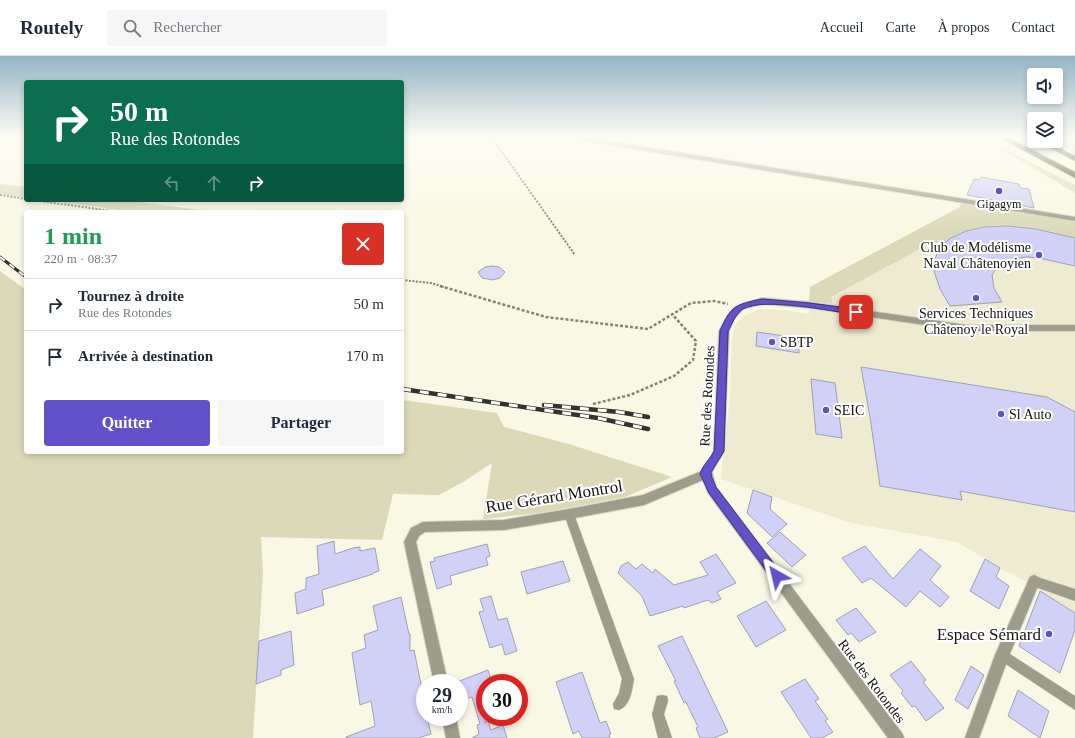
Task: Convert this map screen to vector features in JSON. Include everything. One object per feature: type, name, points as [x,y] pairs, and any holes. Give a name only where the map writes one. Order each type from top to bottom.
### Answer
[{"type":"highway","points":[[1065,170],[1075,175]]},
{"type":"street","points":[[774,170],[1075,219]]},
{"type":"street","points":[[740,307],[762,301],[966,328],[1075,328]]},
{"type":"street","name":"Rue des Rotondes","points":[[740,307],[730,318],[724,331],[719,451],[716,459],[707,467],[706,474],[712,490],[897,738]]},
{"type":"street","name":"Rue Gérard Montrol","points":[[439,674],[410,542],[414,532],[423,527],[504,525],[644,500],[706,474]]},
{"type":"street","points":[[972,738],[1002,655],[1034,581]]},
{"type":"street","points":[[451,726],[454,738]]},
{"type":"lane","points":[[569,514],[628,679],[625,695],[619,704]]},
{"type":"lane","points":[[1034,581],[1075,595]]},
{"type":"lane","points":[[1002,655],[1075,704]]},
{"type":"lane","points":[[662,702],[658,714],[665,738]]},
{"type":"path","points":[[515,170],[575,255]]},
{"type":"path","points":[[0,195],[24,199]]},
{"type":"path","points":[[47,202],[105,210]]},
{"type":"path","points":[[404,280],[431,284],[554,318],[648,329],[691,303],[714,301],[740,307]]},
{"type":"path","points":[[592,404],[630,395],[674,376],[692,360],[696,341],[672,314]]},
{"type":"shaded area","points":[[1036,170],[1045,170],[1075,185],[1075,193]]},
{"type":"shaded area","points":[[0,184],[24,187],[24,198],[0,194]]},
{"type":"shaded area","points":[[59,202],[139,202],[200,210],[119,210]]},
{"type":"shaded area","points":[[961,203],[1075,221],[1075,613],[1025,581],[957,542],[852,523],[721,479],[730,396],[732,335],[736,324],[744,316],[760,309],[783,310],[809,314],[810,287],[960,207]]},
{"type":"shaded area","points":[[961,203],[1075,221],[1075,238],[1023,227],[983,227],[965,231],[950,239],[939,251],[927,245],[831,297],[833,304],[809,301],[810,287],[960,207]]},
{"type":"shaded area","points":[[0,271],[24,289],[24,454],[404,454],[404,400],[497,413],[504,427],[569,444],[672,477],[625,497],[540,513],[483,519],[492,463],[463,482],[439,495],[393,494],[382,540],[261,537],[263,571],[253,738],[0,738]]},
{"type":"building","name":"Gigagym","points":[[981,177],[1019,184],[1020,188],[1029,189],[1034,208],[967,195],[974,179],[979,180]]},
{"type":"building","points":[[1008,226],[1036,229],[1075,238],[1075,266],[1039,258],[1027,257],[1012,259],[998,266],[992,275],[994,288],[1002,302],[950,306],[940,289],[934,271],[935,259],[939,249],[949,239],[966,231],[984,227]]},
{"type":"building","points":[[485,267],[499,267],[505,272],[500,278],[493,280],[482,278],[478,272]]},
{"type":"building","name":"SBTP","points":[[757,332],[798,338],[799,353],[756,346]]},
{"type":"building","points":[[861,367],[1047,397],[1075,412],[1075,512],[960,491],[962,500],[880,486]]},
{"type":"building","name":"SEIC","points":[[811,379],[835,383],[842,438],[816,434]]},
{"type":"building","points":[[753,490],[772,497],[770,509],[787,524],[772,537],[747,513]]},
{"type":"building","points":[[780,532],[806,555],[792,567],[767,543]]},
{"type":"building","points":[[334,541],[335,554],[353,548],[360,547],[360,551],[375,548],[379,571],[322,590],[324,605],[297,614],[295,593],[306,589],[306,578],[319,574],[317,546]]},
{"type":"building","points":[[487,544],[490,556],[486,558],[488,565],[450,576],[452,584],[437,589],[430,562],[435,561],[434,558]]},
{"type":"building","points":[[865,546],[893,579],[920,549],[941,566],[930,580],[949,597],[940,607],[920,591],[906,607],[871,578],[862,583],[842,558]]},
{"type":"building","points":[[716,554],[736,583],[717,592],[721,599],[712,603],[708,600],[684,608],[683,606],[650,616],[642,596],[618,573],[621,566],[628,562],[636,569],[642,564],[653,573],[655,569],[674,585],[708,575],[700,562]]},
{"type":"building","points":[[985,559],[1000,568],[996,577],[1009,586],[999,609],[970,591]]},
{"type":"building","points":[[563,561],[570,581],[527,594],[521,572]]},
{"type":"building","name":"Espace Sémard","points":[[1040,591],[1075,613],[1075,630],[1060,673],[1019,646]]},
{"type":"building","points":[[491,596],[498,620],[507,618],[517,651],[505,655],[502,644],[490,648],[479,612],[484,611],[480,599]]},
{"type":"building","points":[[401,597],[410,634],[410,651],[414,650],[419,674],[416,674],[416,726],[429,726],[431,734],[418,738],[346,738],[375,726],[371,701],[360,705],[352,653],[366,648],[364,635],[378,630],[373,606]]},
{"type":"building","points":[[766,601],[786,630],[756,647],[737,616]]},
{"type":"building","points":[[856,608],[876,632],[859,642],[851,633],[848,635],[836,620]]},
{"type":"building","points":[[291,631],[294,665],[281,670],[281,675],[256,684],[259,641]]},
{"type":"building","points":[[682,636],[728,732],[714,738],[700,738],[696,728],[698,727],[686,702],[684,703],[674,681],[676,681],[658,646]]},
{"type":"building","points":[[911,661],[926,680],[923,682],[944,708],[926,721],[915,706],[912,707],[901,693],[903,691],[890,675]]},
{"type":"building","points":[[971,666],[984,675],[968,709],[955,700]]},
{"type":"building","points":[[488,670],[489,674],[478,674]]},
{"type":"building","points":[[582,672],[600,723],[606,721],[611,734],[609,735],[610,738],[582,738],[579,731],[573,734],[556,682]]},
{"type":"building","points":[[476,675],[476,710],[472,697],[468,698],[468,678]]},
{"type":"building","points":[[805,679],[819,699],[815,701],[828,719],[825,721],[833,732],[822,738],[811,738],[781,692]]},
{"type":"building","points":[[1018,690],[1049,711],[1040,738],[1008,716]]},
{"type":"building","points":[[477,726],[490,726],[491,730],[503,726],[507,738],[472,738],[479,734]]},
{"type":"railway","points":[[0,257],[24,275]]},
{"type":"railway","points":[[404,389],[598,418],[648,429]]},
{"type":"railway","points":[[544,405],[619,412],[648,417]]},
{"type":"place","name":"Gigagym","points":[[999,191]]},
{"type":"place","name":"Club de Modélisme Naval Châtenoyien","points":[[1039,255]]},
{"type":"place","name":"Services Techniques Châtenoy le Royal","points":[[976,298]]},
{"type":"place","name":"SBTP","points":[[772,342]]},
{"type":"place","name":"SEIC","points":[[826,410]]},
{"type":"place","name":"Sl Auto","points":[[1001,414]]},
{"type":"place","name":"Espace Sémard","points":[[1049,634]]},
{"type":"route","points":[[777,576],[712,490],[706,474],[707,467],[716,459],[719,451],[724,331],[730,318],[740,307],[762,301],[809,305],[856,312]]}]
